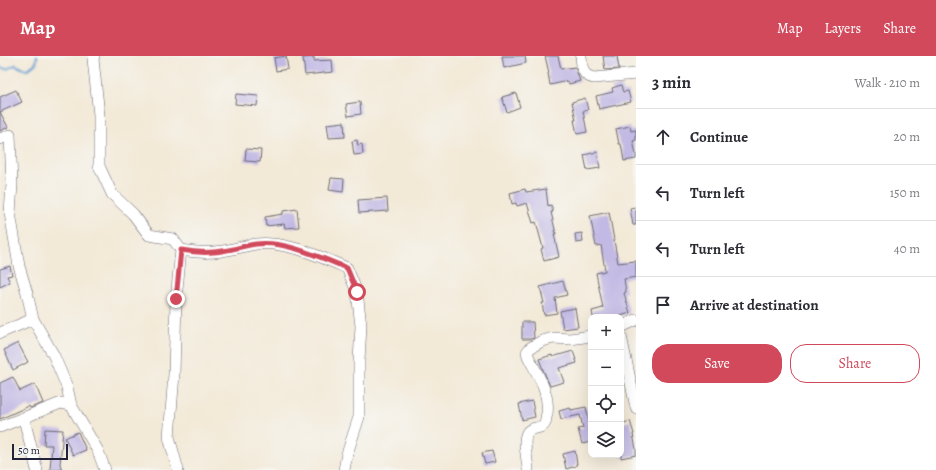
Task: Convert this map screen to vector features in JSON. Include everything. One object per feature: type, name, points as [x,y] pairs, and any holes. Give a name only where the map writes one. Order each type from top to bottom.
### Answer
[{"type":"street","points":[[94,56],[93,59],[99,115],[99,166],[112,194],[133,214],[149,235],[173,239],[181,250],[176,299],[174,374],[169,437],[178,470]]},
{"type":"street","points":[[581,56],[582,68],[588,77],[594,78],[636,74]]},
{"type":"street","points":[[0,139],[10,135],[12,184],[10,213],[19,266],[33,319],[54,356],[67,388],[71,405],[98,451],[105,470]]},
{"type":"street","points":[[181,250],[214,252],[256,244],[280,244],[347,268],[357,292],[361,326],[359,361],[359,417],[344,470]]},
{"type":"street","points":[[0,333],[33,319]]},
{"type":"street","points":[[624,326],[636,320]]},
{"type":"street","points":[[528,470],[525,439],[527,432],[531,429],[543,426],[545,423],[548,406],[545,388],[527,352],[530,348],[542,341],[553,338],[570,339],[588,336]]},
{"type":"street","points":[[624,350],[636,408]]},
{"type":"street","points":[[0,427],[62,403],[71,405]]},
{"type":"street","points":[[24,418],[37,470]]},
{"type":"building","points":[[286,56],[288,69],[276,71],[274,58]]},
{"type":"building","points":[[502,56],[525,56],[526,63],[504,68]]},
{"type":"building","points":[[545,56],[558,56],[561,69],[575,67],[580,81],[569,84],[568,81],[550,85]]},
{"type":"building","points":[[603,56],[617,56],[619,69],[605,70]]},
{"type":"building","points":[[314,57],[314,61],[332,60],[333,72],[305,75],[303,58]]},
{"type":"building","points":[[621,85],[623,92],[628,91],[631,102],[599,109],[596,96],[613,92],[612,88]]},
{"type":"building","points":[[16,90],[22,102],[0,112],[0,97]]},
{"type":"building","points":[[516,93],[520,107],[507,112],[502,97]]},
{"type":"building","points":[[236,94],[258,96],[257,106],[235,104]]},
{"type":"building","points":[[585,98],[588,110],[583,111],[587,132],[577,134],[572,102]]},
{"type":"building","points":[[360,102],[361,114],[348,116],[346,104]]},
{"type":"building","points":[[0,112],[8,127],[0,131]]},
{"type":"building","points":[[344,122],[345,137],[329,138],[327,124]]},
{"type":"building","points":[[630,126],[631,131],[636,130],[636,140],[633,141],[636,159],[624,161],[621,144],[619,144],[616,129]]},
{"type":"building","points":[[357,140],[358,145],[362,144],[363,154],[354,155],[352,141]]},
{"type":"building","points":[[246,149],[261,150],[260,162],[245,161]]},
{"type":"building","points":[[597,152],[600,168],[587,170],[584,155]]},
{"type":"building","points":[[331,178],[344,179],[343,192],[329,190]]},
{"type":"building","points":[[525,189],[526,192],[546,189],[548,206],[551,205],[553,212],[551,212],[559,257],[544,261],[541,249],[543,248],[536,222],[533,223],[527,203],[517,206],[516,203],[512,204],[510,193]]},
{"type":"building","points":[[387,198],[388,211],[359,213],[358,200]]},
{"type":"building","points":[[636,207],[636,225],[633,225],[630,208]]},
{"type":"building","points":[[297,209],[299,227],[285,228],[284,224],[266,226],[265,217],[283,214],[283,211]]},
{"type":"building","points":[[609,212],[618,263],[636,261],[636,277],[624,279],[626,292],[624,293],[630,313],[624,315],[592,314],[592,311],[603,308],[596,273],[605,271],[601,245],[596,246],[590,216]]},
{"type":"building","points":[[582,233],[583,242],[576,243],[575,234]]},
{"type":"building","points":[[10,266],[12,275],[7,276],[10,282],[0,287],[0,269]]},
{"type":"building","points":[[563,281],[567,295],[555,298],[557,313],[544,315],[542,303],[544,303],[540,287]]},
{"type":"building","points":[[575,308],[578,327],[563,329],[560,311]]},
{"type":"building","points":[[522,322],[533,322],[534,338],[522,339]]},
{"type":"building","points":[[18,343],[28,362],[13,370],[4,350]]},
{"type":"building","points":[[573,351],[577,363],[559,368],[564,382],[550,386],[539,359]]},
{"type":"building","points":[[13,377],[20,391],[35,384],[43,403],[30,408],[29,406],[0,419],[0,383]]},
{"type":"building","points":[[532,401],[535,417],[522,420],[519,404]]},
{"type":"building","points":[[586,407],[588,416],[588,443],[582,444],[578,429],[583,428],[580,415],[561,419],[559,411],[570,408],[571,410]]},
{"type":"building","points":[[630,421],[634,434],[636,455],[624,457],[624,423]]},
{"type":"building","points":[[45,429],[63,430],[60,464],[62,470],[50,470],[52,445],[44,445]]},
{"type":"building","points":[[78,432],[86,450],[73,455],[65,438]]},
{"type":"building","points":[[492,451],[495,462],[485,464],[482,453]]},
{"type":"building","points":[[575,451],[576,466],[566,469],[563,454]]},
{"type":"waterway","points":[[0,68],[7,69],[15,65],[27,70],[36,63],[37,56]]},
{"type":"route","points":[[176,299],[181,250],[214,252],[256,244],[280,244],[347,268],[357,292]]}]
